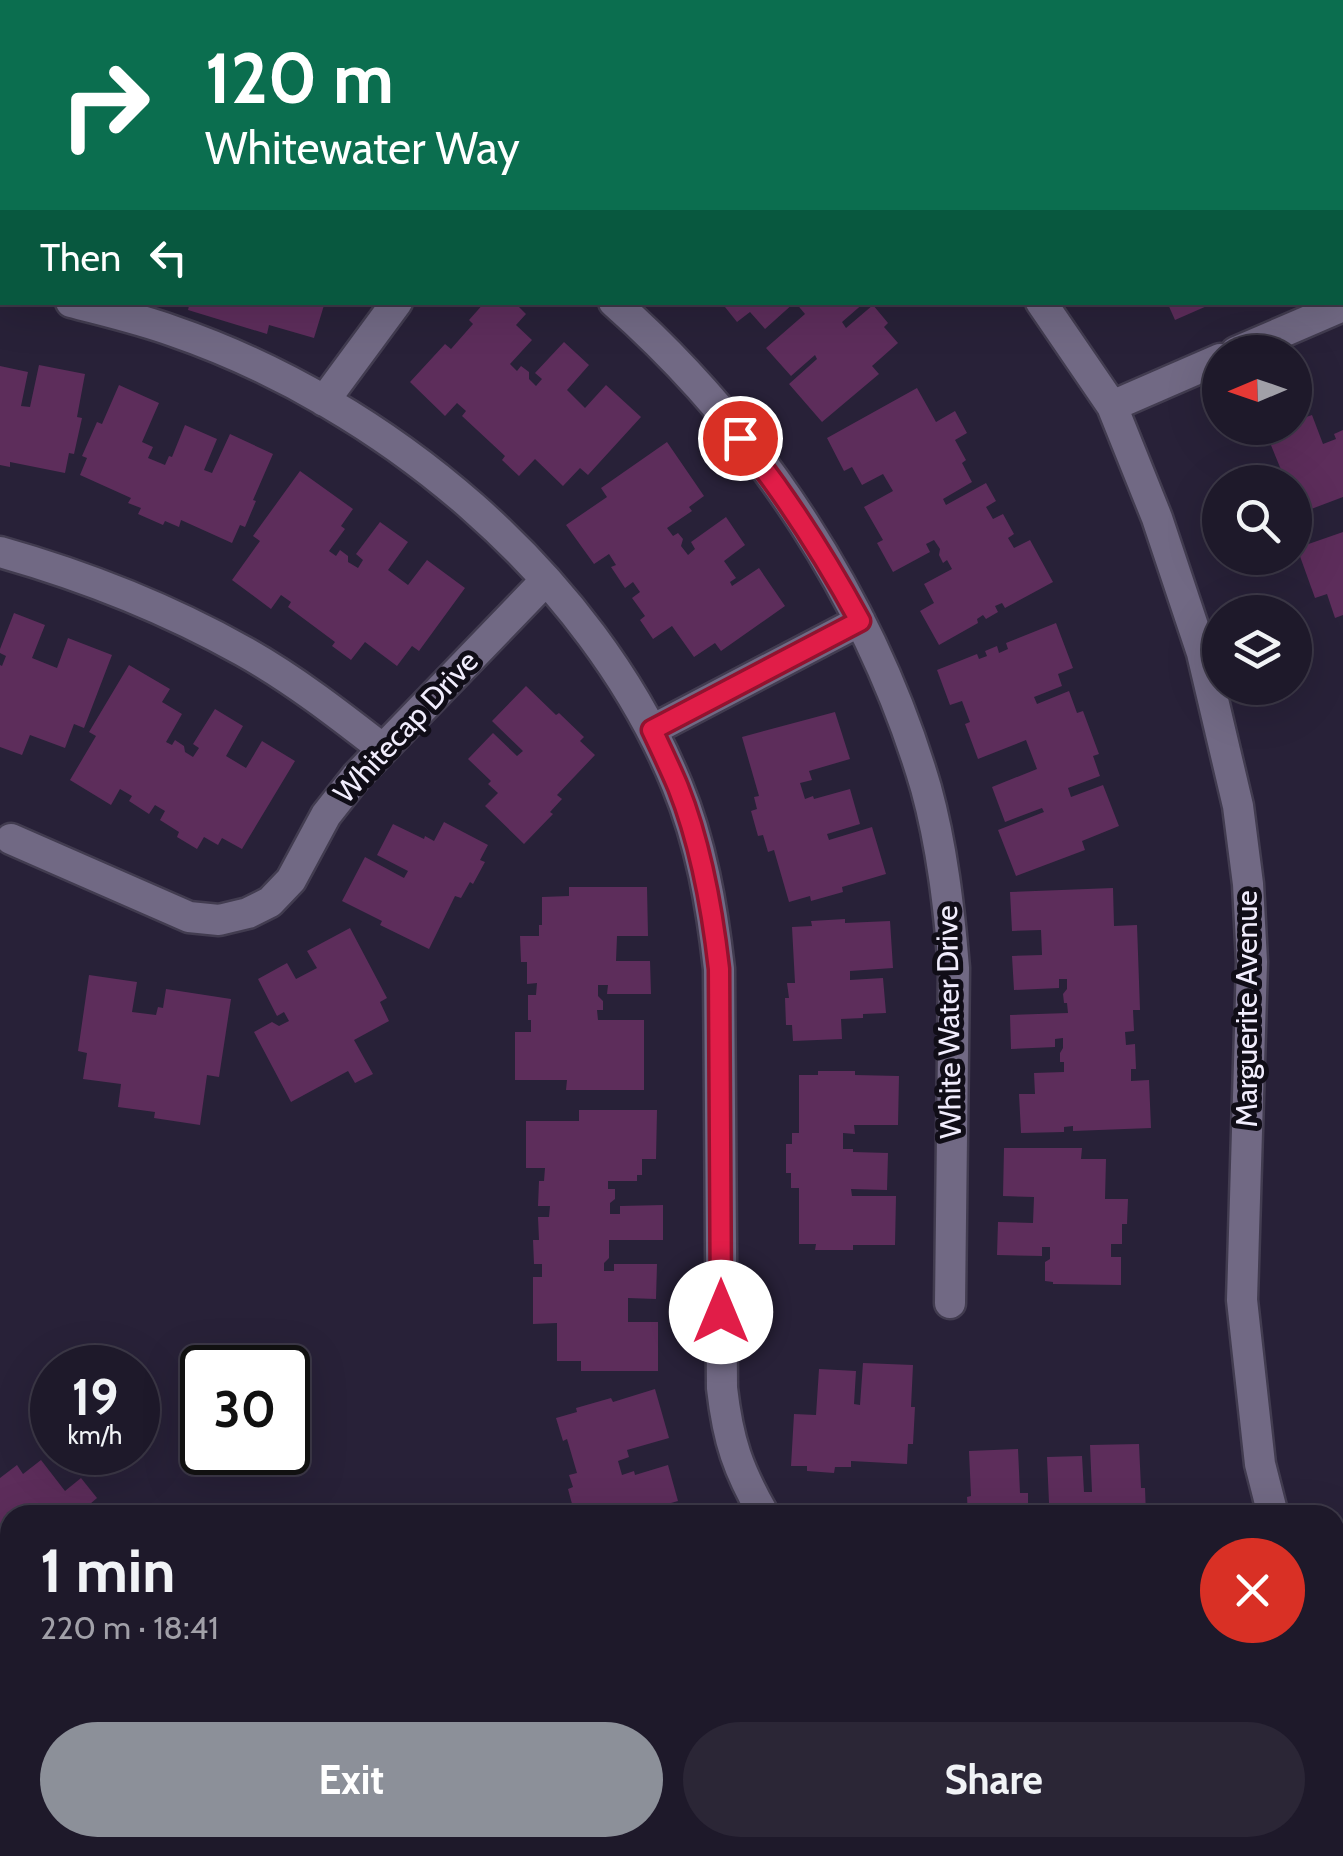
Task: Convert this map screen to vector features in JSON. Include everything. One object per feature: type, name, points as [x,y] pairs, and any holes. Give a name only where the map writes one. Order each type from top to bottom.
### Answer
[{"type":"street","points":[[95,305],[134,310],[288,381],[374,432],[447,486],[506,540],[586,628],[652,730],[688,816],[712,907],[719,969],[722,1388],[727,1428],[744,1479],[758,1505]]},
{"type":"street","points":[[324,401],[395,305]]},
{"type":"street","name":"White Water Drive","points":[[617,305],[680,366],[760,462],[830,566],[897,703],[926,789],[950,923],[954,988],[950,1303]]},
{"type":"street","name":"Marguerite Avenue","points":[[1043,305],[1112,406],[1157,518],[1202,653],[1238,806],[1252,962],[1242,1300],[1260,1464],[1270,1505]]},
{"type":"street","points":[[1276,335],[1343,306]]},
{"type":"street","points":[[1112,406],[1202,367]]},
{"type":"street","points":[[0,552],[97,583],[212,635],[283,676],[382,749]]},
{"type":"street","name":"Whitecap Drive","points":[[12,839],[189,917],[219,920],[248,914],[270,902],[291,880],[326,815],[356,776],[545,580]]},
{"type":"street","points":[[652,730],[860,621]]},
{"type":"building","points":[[189,305],[324,305],[314,338],[269,325],[267,334],[188,310]]},
{"type":"building","points":[[482,305],[517,305],[526,314],[516,325],[532,340],[510,364],[517,371],[521,366],[529,372],[529,379],[536,386],[542,379],[535,373],[564,342],[589,365],[567,390],[585,408],[606,385],[641,417],[588,475],[580,468],[563,486],[535,459],[519,476],[502,460],[505,456],[462,416],[466,411],[457,403],[445,416],[410,382],[445,344],[451,349],[473,324],[469,320]]},
{"type":"building","points":[[723,305],[792,305],[765,329],[750,312],[737,322]]},
{"type":"building","points":[[798,305],[862,305],[842,322],[846,328],[873,305],[898,343],[872,366],[879,374],[822,422],[789,384],[817,359],[815,355],[791,376],[766,348],[805,314]]},
{"type":"building","points":[[1168,305],[1209,305],[1175,320]]},
{"type":"building","points":[[39,365],[85,374],[77,417],[82,418],[65,473],[10,462],[10,467],[0,465],[0,366],[28,372],[21,406],[30,407]]},
{"type":"building","points":[[119,385],[159,403],[142,442],[153,447],[148,458],[165,465],[185,425],[217,439],[204,470],[212,473],[230,434],[273,454],[245,527],[240,525],[232,543],[181,520],[179,527],[165,521],[163,525],[138,514],[141,508],[128,503],[131,498],[80,475],[87,458],[82,456]]},
{"type":"building","points":[[917,388],[936,422],[955,411],[967,433],[955,440],[972,482],[943,499],[946,505],[986,483],[996,501],[986,507],[993,519],[1003,514],[1014,534],[1008,538],[1014,548],[1030,540],[1053,582],[1005,608],[1002,603],[995,606],[998,612],[986,619],[983,615],[978,623],[939,645],[920,611],[934,603],[924,584],[952,569],[947,560],[943,563],[934,540],[926,544],[930,552],[893,572],[877,543],[883,540],[864,507],[893,491],[883,474],[862,485],[852,467],[844,471],[827,438]]},
{"type":"building","points":[[1312,415],[1323,444],[1336,439],[1334,434],[1343,430],[1343,497],[1312,509],[1312,465],[1279,465],[1271,445],[1312,445]]},
{"type":"building","points":[[667,442],[704,496],[689,507],[692,511],[667,528],[673,536],[678,533],[683,539],[681,546],[688,555],[695,549],[691,542],[726,517],[745,545],[724,561],[736,578],[730,582],[732,586],[759,568],[785,606],[721,651],[715,643],[694,657],[672,626],[653,639],[640,620],[645,616],[632,598],[640,592],[633,582],[625,588],[611,567],[616,565],[609,554],[594,564],[566,525],[607,497],[601,488]]},
{"type":"building","points":[[300,471],[353,509],[329,551],[336,556],[340,550],[358,568],[363,560],[356,554],[380,522],[408,542],[388,570],[408,585],[427,560],[465,588],[419,651],[412,646],[397,666],[365,642],[351,660],[332,646],[335,642],[288,607],[291,602],[281,595],[271,609],[232,580],[260,541],[253,536]]},
{"type":"building","points":[[1343,532],[1343,615],[1335,618],[1327,594],[1315,598],[1307,575],[1312,575],[1312,543]]},
{"type":"building","points":[[14,613],[45,625],[32,658],[57,668],[68,638],[112,655],[84,728],[74,724],[65,748],[30,735],[22,755],[0,747],[0,665],[6,656],[0,649]]},
{"type":"building","points":[[1056,623],[1073,668],[1058,674],[1062,686],[1034,697],[1037,704],[1069,691],[1077,713],[1083,711],[1099,754],[1093,756],[1100,776],[1068,788],[1071,797],[1103,785],[1119,826],[1082,841],[1085,850],[1016,876],[998,830],[1044,812],[1042,808],[1005,822],[992,787],[1037,769],[1026,740],[978,759],[965,724],[970,722],[962,701],[950,705],[937,670],[977,654],[979,659],[987,656],[985,651],[997,646],[999,653],[1008,649],[1006,643]]},
{"type":"building","points":[[129,665],[170,689],[162,702],[182,714],[166,742],[172,745],[175,740],[193,757],[199,748],[193,744],[215,709],[243,726],[226,756],[246,768],[262,741],[295,761],[242,849],[222,838],[218,845],[204,837],[197,849],[160,820],[165,811],[155,805],[149,814],[129,801],[132,796],[120,789],[111,805],[70,780],[96,736],[89,732]]},
{"type":"building","points":[[526,686],[584,737],[580,741],[595,755],[557,795],[562,799],[550,812],[553,814],[524,844],[485,806],[498,793],[468,759],[493,733],[517,756],[523,751],[492,721]]},
{"type":"building","points":[[835,712],[850,759],[809,771],[812,780],[800,783],[805,799],[850,789],[860,824],[827,834],[829,840],[872,827],[886,874],[842,887],[843,892],[811,901],[810,896],[789,902],[774,850],[768,852],[763,835],[758,836],[751,811],[757,809],[754,797],[759,796],[742,737]]},
{"type":"building","points":[[444,822],[488,845],[480,860],[485,862],[473,884],[470,882],[461,898],[455,896],[429,949],[342,901],[365,857],[404,878],[408,871],[377,855],[393,824],[434,841]]},
{"type":"building","points":[[569,887],[647,887],[648,936],[617,936],[616,961],[650,961],[651,994],[607,994],[608,985],[598,985],[603,1010],[597,1010],[598,1020],[644,1020],[644,1090],[566,1090],[567,1080],[515,1080],[515,1032],[531,1032],[528,995],[536,995],[537,983],[527,984],[527,962],[521,962],[520,936],[539,936],[542,897],[569,896]]},
{"type":"building","points":[[1113,888],[1114,926],[1137,925],[1140,1010],[1133,1010],[1134,1031],[1125,1032],[1126,1045],[1135,1044],[1136,1069],[1131,1069],[1131,1081],[1149,1080],[1151,1128],[1073,1131],[1073,1126],[1064,1127],[1064,1132],[1021,1133],[1019,1094],[1035,1094],[1034,1073],[1064,1072],[1064,1062],[1060,1062],[1063,1038],[1055,1039],[1055,1047],[1011,1049],[1010,1015],[1068,1013],[1063,994],[1067,979],[1059,979],[1059,988],[1014,990],[1012,956],[1042,955],[1041,930],[1012,931],[1010,892]]},
{"type":"building","points":[[845,919],[845,923],[890,921],[893,968],[850,971],[850,980],[883,978],[886,1013],[841,1019],[842,1039],[793,1041],[792,1025],[786,1025],[785,998],[789,998],[787,983],[795,983],[792,927],[812,926],[811,921]]},
{"type":"building","points":[[350,928],[387,998],[380,1002],[389,1021],[354,1040],[373,1074],[355,1083],[348,1071],[291,1102],[254,1032],[272,1022],[279,1026],[289,1021],[284,1012],[277,1016],[258,979],[287,963],[296,979],[317,968],[307,951]]},
{"type":"building","points":[[89,975],[137,982],[132,1012],[156,1015],[158,1007],[163,1008],[166,989],[231,999],[219,1077],[207,1075],[200,1125],[154,1118],[155,1112],[118,1107],[121,1084],[83,1079],[87,1053],[78,1051]]},
{"type":"building","points":[[818,1071],[899,1076],[898,1125],[854,1125],[855,1134],[843,1133],[843,1149],[888,1153],[887,1190],[851,1189],[852,1196],[896,1196],[895,1245],[815,1250],[816,1244],[799,1244],[799,1188],[791,1188],[791,1173],[786,1173],[786,1144],[792,1144],[792,1133],[799,1133],[799,1075],[818,1075]]},
{"type":"building","points":[[579,1110],[657,1110],[656,1159],[642,1159],[642,1175],[637,1175],[637,1181],[608,1181],[608,1189],[615,1189],[610,1214],[620,1214],[620,1206],[663,1205],[663,1240],[609,1240],[604,1271],[614,1271],[614,1264],[657,1264],[656,1299],[628,1298],[628,1322],[658,1322],[658,1371],[581,1371],[581,1361],[557,1361],[557,1323],[533,1324],[533,1277],[542,1277],[542,1264],[534,1264],[533,1240],[539,1240],[538,1217],[549,1217],[550,1206],[538,1206],[539,1181],[544,1181],[545,1168],[526,1168],[526,1121],[579,1121]]},
{"type":"building","points":[[1004,1148],[1082,1148],[1081,1159],[1106,1159],[1105,1199],[1128,1199],[1122,1244],[1111,1244],[1111,1257],[1121,1257],[1121,1285],[1045,1281],[1050,1247],[1042,1247],[1042,1256],[997,1255],[998,1222],[1033,1223],[1034,1197],[1003,1196]]},
{"type":"building","points":[[863,1363],[913,1365],[913,1444],[908,1444],[907,1464],[851,1461],[851,1467],[835,1467],[834,1473],[791,1466],[794,1414],[816,1415],[819,1369],[856,1371],[854,1404],[860,1405]]},
{"type":"building","points":[[655,1389],[669,1438],[627,1450],[629,1457],[618,1461],[622,1475],[668,1465],[678,1501],[664,1505],[572,1505],[569,1475],[577,1473],[556,1418],[611,1398],[613,1402]]},
{"type":"building","points":[[1139,1444],[1146,1505],[967,1505],[967,1497],[971,1496],[969,1451],[1018,1449],[1020,1493],[1028,1493],[1028,1504],[1049,1503],[1047,1457],[1082,1456],[1084,1492],[1092,1492],[1090,1445]]},
{"type":"building","points":[[17,1465],[23,1474],[30,1469],[30,1475],[53,1475],[65,1491],[81,1478],[97,1498],[91,1505],[0,1505],[0,1478]]},
{"type":"route","points":[[721,1312],[719,969],[712,907],[698,846],[678,787],[652,730],[860,621],[796,513],[740,438]]}]
